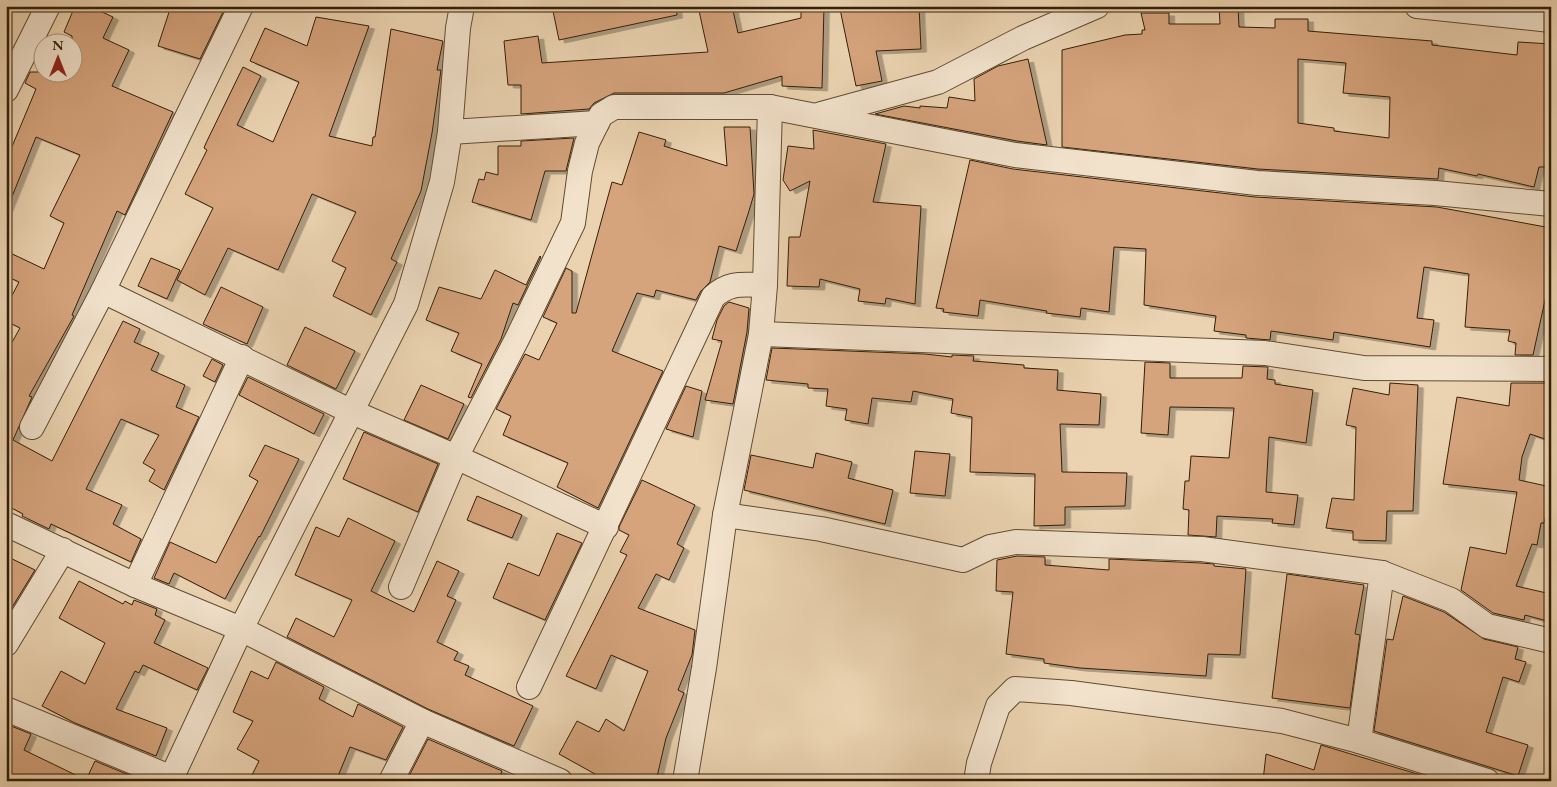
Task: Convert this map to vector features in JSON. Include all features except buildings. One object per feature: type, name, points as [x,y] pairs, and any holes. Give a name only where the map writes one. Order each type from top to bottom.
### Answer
[{"type":"street","points":[[6,90],[48,6]]},
{"type":"street","points":[[32,427],[103,291],[241,6]]},
{"type":"street","points":[[6,709],[171,780],[240,629],[406,304],[442,182],[450,132],[458,28],[462,6]]},
{"type":"street","points":[[817,115],[938,82],[1023,38],[1097,6]]},
{"type":"street","points":[[1417,6],[1551,20]]},
{"type":"street","points":[[401,587],[456,457],[517,339],[573,223],[580,171],[587,143],[601,115],[614,107],[770,107],[1015,155],[1257,183],[1435,192],[1551,204]]},
{"type":"street","points":[[685,781],[704,668],[725,515],[761,334],[765,286],[770,107]]},
{"type":"street","points":[[450,132],[597,123]]},
{"type":"street","points":[[529,686],[714,297],[724,287],[738,285],[765,286]]},
{"type":"street","points":[[103,291],[350,411],[606,526]]},
{"type":"street","points":[[761,334],[1265,353],[1364,368],[1551,369]]},
{"type":"street","points":[[135,585],[242,357]]},
{"type":"street","points":[[725,515],[821,529],[963,560],[990,547],[1016,542],[1202,549],[1382,573],[1451,600],[1486,626],[1551,641]]},
{"type":"street","points":[[6,524],[135,585],[240,629],[422,721],[560,781]]},
{"type":"street","points":[[6,644],[62,550]]},
{"type":"street","points":[[1359,741],[1382,573]]},
{"type":"street","points":[[976,781],[979,763],[998,706],[1015,689],[1071,693],[1282,722],[1359,741],[1487,781]]},
{"type":"street","points":[[391,781],[422,721]]}]
